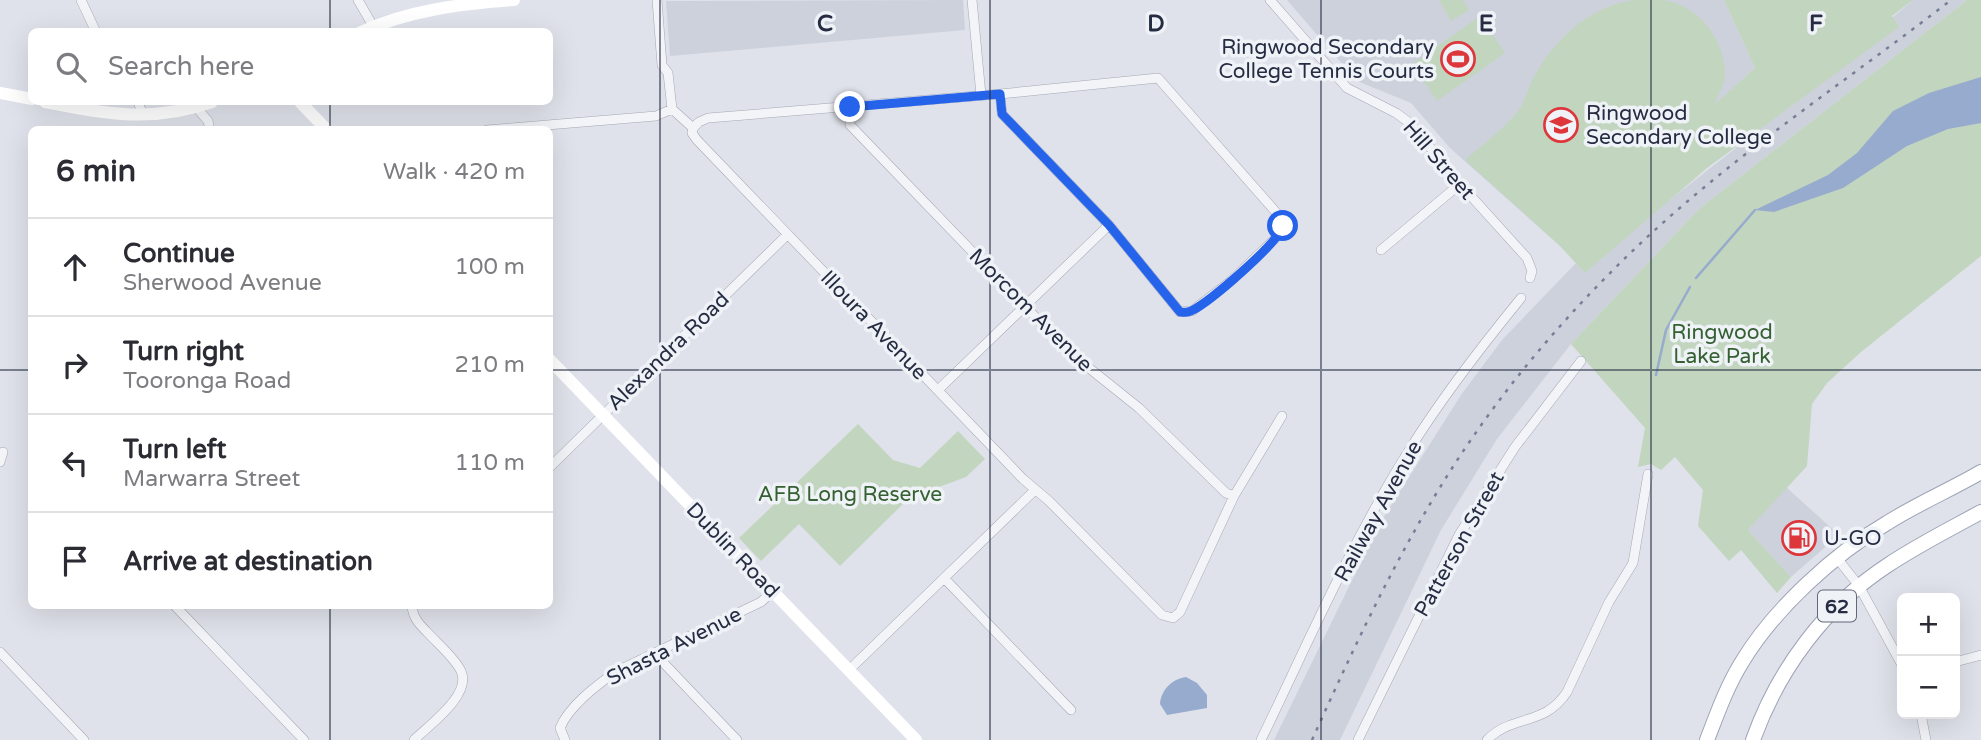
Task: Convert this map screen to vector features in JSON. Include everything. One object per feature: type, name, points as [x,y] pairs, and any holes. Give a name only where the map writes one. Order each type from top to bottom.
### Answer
[{"type":"main road","points":[[370,28],[411,13],[514,0]]},
{"type":"main road","points":[[0,93],[28,98]]},
{"type":"main road","points":[[63,105],[143,116],[202,105]]},
{"type":"main road","points":[[303,105],[323,126]]},
{"type":"main road","name":"Dublin Road","points":[[553,363],[916,740]]},
{"type":"main road","name":"62","points":[[1707,740],[1718,709],[1742,662],[1779,614],[1837,558],[1885,524],[1981,472]]},
{"type":"main road","name":"62","points":[[1753,740],[1785,671],[1824,621],[1859,586],[1910,551],[1981,512]]},
{"type":"street","points":[[81,0],[94,28]]},
{"type":"street","points":[[358,0],[367,28]]},
{"type":"street","points":[[535,126],[656,116],[672,109],[668,73],[662,65],[657,0]]},
{"type":"street","points":[[972,0],[981,95]]},
{"type":"street","name":"Hill Street","points":[[1270,0],[1347,88],[1410,123],[1460,184],[1527,258],[1532,271],[1530,278]]},
{"type":"street","points":[[693,128],[708,118],[1158,78],[1282,219],[1281,233],[1253,262],[1192,311],[1180,312],[1109,225],[1002,114],[1000,94]]},
{"type":"street","points":[[139,105],[143,116]]},
{"type":"street","points":[[196,107],[209,126]]},
{"type":"street","name":"Morcom Avenue","points":[[850,107],[850,125],[1069,352],[1139,408],[1226,493],[1234,496]]},
{"type":"street","name":"Illoura Avenue","points":[[672,109],[693,128],[692,134],[697,140],[787,235],[1035,490],[1168,619],[1180,612],[1234,496]]},
{"type":"street","points":[[1381,250],[1460,184]]},
{"type":"street","points":[[938,390],[1109,225]]},
{"type":"street","name":"Alexandra Road","points":[[553,464],[787,235]]},
{"type":"street","name":"Railway Avenue","points":[[1261,740],[1374,511],[1407,453],[1468,363],[1521,298]]},
{"type":"street","name":"Patterson Street","points":[[1358,740],[1459,534],[1515,447],[1581,361]]},
{"type":"street","points":[[1234,496],[1282,416]]},
{"type":"street","points":[[1487,740],[1496,731],[1545,715],[1559,704],[1567,692],[1609,602],[1633,563],[1648,474]]},
{"type":"street","points":[[849,670],[1035,490]]},
{"type":"street","points":[[1837,558],[1859,586],[1897,656]]},
{"type":"street","points":[[944,578],[1071,710]]},
{"type":"street","name":"Shasta Avenue","points":[[565,740],[560,728],[564,719],[615,672],[761,602],[773,591]]},
{"type":"street","points":[[178,609],[304,740]]},
{"type":"street","points":[[411,609],[414,618],[461,671],[463,682],[454,701],[414,740]]},
{"type":"street","points":[[0,652],[84,740]]},
{"type":"street","points":[[655,654],[737,740]]},
{"type":"street","points":[[1960,661],[1981,655]]},
{"type":"street","points":[[1922,719],[1926,740]]},
{"type":"shaded area","points":[[963,0],[965,30],[670,56],[666,1]]},
{"type":"shaded area","name":"Ringwood Secondary College","points":[[1287,0],[1724,0],[1755,68],[1560,246],[1450,148],[1411,103],[1357,81]]},
{"type":"shaded area","points":[[1913,0],[1967,0],[1699,209],[1571,344],[1497,439],[1441,530],[1340,740],[1274,740],[1380,523],[1461,395],[1502,340],[1576,263],[1585,273],[1653,213],[1778,115]]},
{"type":"shaded area","points":[[1786,487],[1839,535],[1791,577],[1748,530]]},
{"type":"green space","points":[[1439,0],[1463,0],[1469,10],[1451,21]]},
{"type":"green space","points":[[1635,0],[1676,3],[1698,16],[1707,26],[1715,37],[1724,61],[1725,78],[1715,104],[1755,68],[1724,0],[1913,0],[1892,16],[1899,27],[1707,168],[1585,273],[1558,244],[1465,160],[1515,115],[1541,65],[1562,38],[1603,9]]},
{"type":"green space","name":"Ringwood Lake Park","points":[[1967,0],[1981,0],[1981,256],[1861,352],[1827,383],[1812,404],[1807,466],[1748,530],[1791,577],[1777,593],[1741,550],[1729,561],[1698,526],[1703,490],[1675,457],[1661,470],[1651,464],[1638,467],[1645,428],[1571,344],[1699,209]]},
{"type":"green space","name":"Ringwood Secondary College Tennis Courts","points":[[1480,16],[1505,53],[1437,101],[1412,64]]},
{"type":"green space","name":"AFB Long Reserve","points":[[858,424],[893,460],[920,468],[958,431],[985,459],[966,477],[909,498],[840,566],[799,524],[761,561],[739,538]]},
{"type":"water","points":[[1981,77],[1981,123],[1948,129],[1907,146],[1843,188],[1774,212],[1755,210],[1828,175],[1857,153],[1893,111],[1929,93]]},
{"type":"water","points":[[1186,677],[1197,683],[1207,695],[1207,708],[1167,715],[1160,704],[1165,690],[1172,683]]},
{"type":"waterway","points":[[1696,278],[1755,210]]},
{"type":"waterway","points":[[1656,375],[1666,330],[1690,287]]},
{"type":"railway","points":[[1312,740],[1384,587],[1433,499],[1478,429],[1556,331],[1613,270],[1679,208],[1755,147],[1951,0]]},
{"type":"place","name":"Ringwood Secondary College Tennis Courts","points":[[1458,59]]},
{"type":"place","name":"Ringwood Secondary College","points":[[1561,125]]},
{"type":"place","name":"U-GO","points":[[1799,538]]},
{"type":"route","points":[[850,107],[1000,94],[1002,114],[1122,239],[1180,312],[1192,311],[1231,281],[1277,238],[1283,226]]}]
